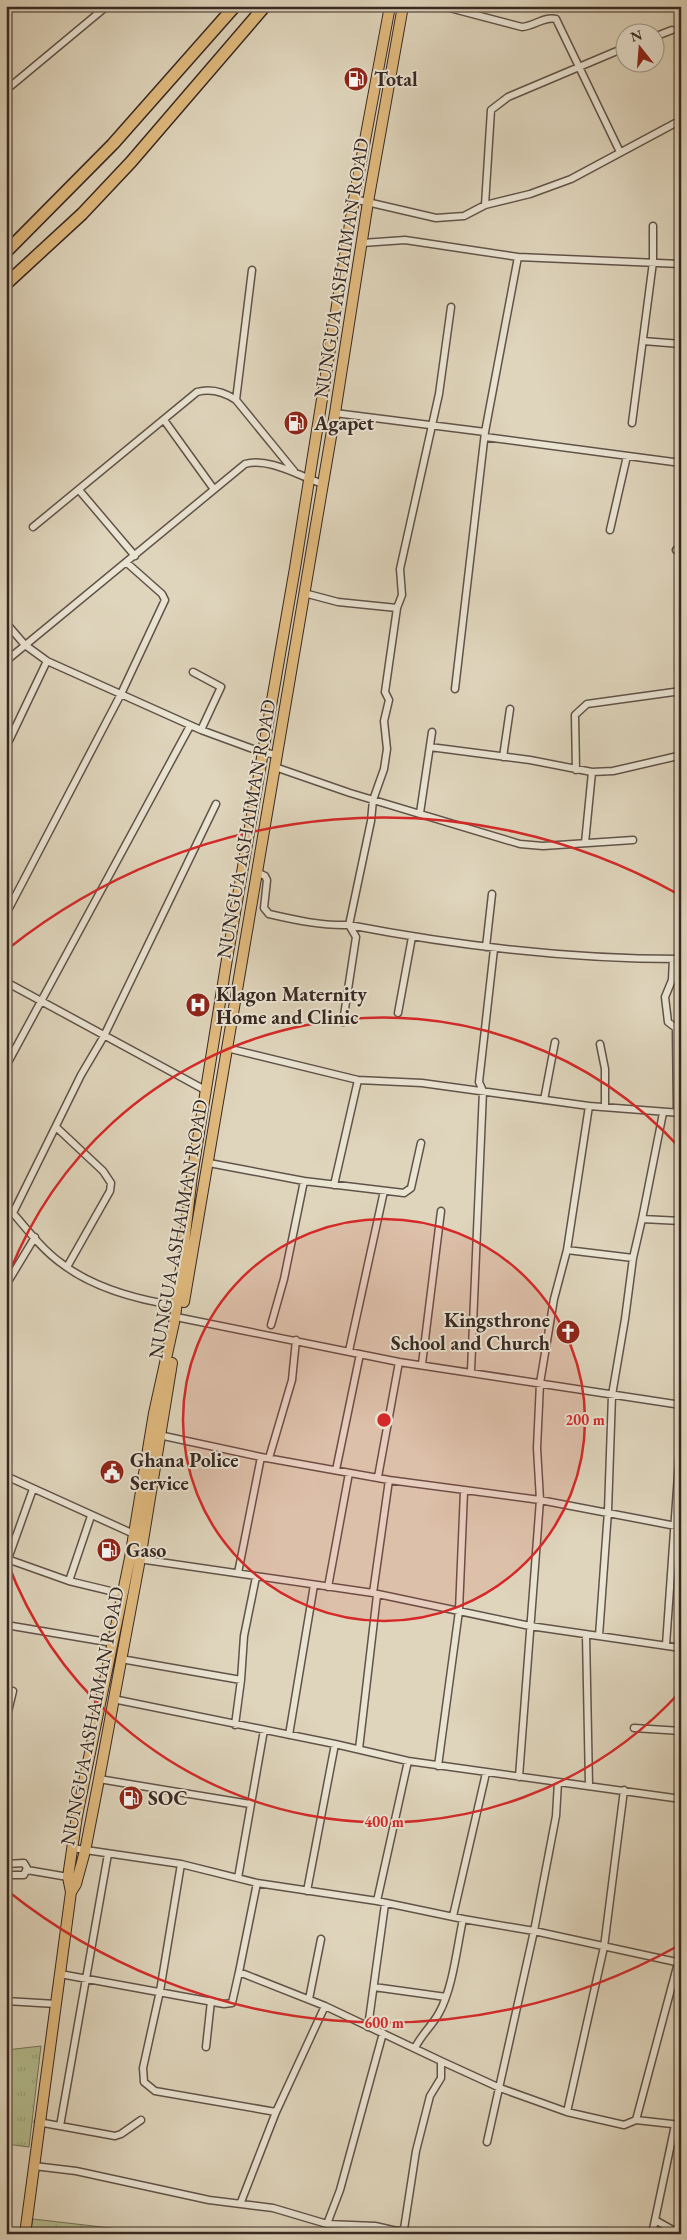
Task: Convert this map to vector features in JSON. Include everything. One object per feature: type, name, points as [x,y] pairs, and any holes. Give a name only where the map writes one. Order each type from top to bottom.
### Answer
[{"type":"highway","points":[[6,252],[113,144],[234,6]]},
{"type":"highway","points":[[6,284],[82,214],[131,162],[265,6]]},
{"type":"main road","name":"NUNGUA ASHAIMAN ROAD","points":[[25,2234],[38,2122],[71,1892],[68,1877],[72,1848],[123,1594],[144,1538],[159,1435],[180,1318],[205,1090],[261,752],[309,480],[354,199],[390,6]]},
{"type":"main road","name":"NUNGUA ASHAIMAN ROAD","points":[[71,1892],[76,1884],[85,1851],[121,1660],[135,1558],[134,1534],[154,1413],[180,1306],[209,1163],[227,1046],[335,413],[368,202],[403,6]]},
{"type":"street","points":[[6,90],[107,6]]},
{"type":"street","points":[[442,6],[522,27],[532,26],[550,18],[556,19],[620,152]]},
{"type":"street","points":[[664,33],[672,30]]},
{"type":"street","points":[[484,205],[491,110],[508,97],[614,52]]},
{"type":"street","points":[[354,199],[436,218],[448,219],[464,216],[484,205],[530,194],[571,179],[681,120]]},
{"type":"street","points":[[632,423],[653,262],[653,226]]},
{"type":"street","points":[[362,242],[405,240],[518,257],[681,264]]},
{"type":"street","points":[[455,689],[485,435],[518,257]]},
{"type":"street","points":[[236,400],[252,270]]},
{"type":"street","points":[[343,1022],[356,938],[349,925],[371,821],[373,800],[384,769],[387,749],[384,721],[388,700],[385,692],[397,608],[402,589],[400,569],[432,426],[451,306]]},
{"type":"street","points":[[642,341],[681,344]]},
{"type":"street","points":[[33,527],[197,392],[206,390],[227,393],[236,400],[294,471]]},
{"type":"street","points":[[335,413],[681,463]]},
{"type":"street","points":[[164,420],[213,488]]},
{"type":"street","points":[[610,530],[627,456]]},
{"type":"street","points":[[6,661],[127,563],[241,466],[251,462],[294,471],[309,480],[323,484]]},
{"type":"street","points":[[79,490],[135,556]]},
{"type":"street","points":[[6,914],[121,694],[165,600],[162,594],[127,563]]},
{"type":"street","points":[[304,593],[338,602],[397,608]]},
{"type":"street","points":[[6,623],[26,645],[47,661],[190,726],[261,752],[277,755]]},
{"type":"street","points":[[6,747],[47,661]]},
{"type":"street","points":[[193,672],[221,687],[201,730]]},
{"type":"street","points":[[576,770],[575,715],[587,704],[681,690]]},
{"type":"street","points":[[503,757],[510,709]]},
{"type":"street","points":[[6,1066],[190,726]]},
{"type":"street","points":[[420,813],[432,732]]},
{"type":"street","points":[[430,747],[530,760],[592,772],[613,771],[678,756]]},
{"type":"street","points":[[275,767],[373,800],[520,844],[543,846],[633,840]]},
{"type":"street","points":[[585,843],[592,772]]},
{"type":"street","points":[[13,1213],[80,1075],[104,1036],[216,804]]},
{"type":"street","points":[[257,872],[265,876],[267,880],[264,908],[269,914],[494,949],[589,956],[681,958]]},
{"type":"street","points":[[486,947],[492,894]]},
{"type":"street","points":[[398,1013],[412,937]]},
{"type":"street","points":[[471,1371],[483,1091],[479,1082],[494,949]]},
{"type":"street","points":[[227,1046],[231,1049],[358,1080],[422,1083],[605,1108],[679,1113],[676,1028],[668,1022],[664,997],[672,980],[673,959]]},
{"type":"street","points":[[6,982],[205,1090]]},
{"type":"street","points":[[544,1100],[555,1042]]},
{"type":"street","points":[[600,1044],[605,1069],[605,1108]]},
{"type":"street","points":[[334,1185],[358,1080]]},
{"type":"street","points":[[518,1777],[540,1500],[537,1448],[540,1383],[554,1299],[567,1250],[589,1106]]},
{"type":"street","points":[[599,1636],[608,1512],[612,1395],[633,1258],[663,1113]]},
{"type":"street","points":[[56,1127],[103,1171],[111,1183],[110,1191],[67,1267]]},
{"type":"street","points":[[209,1163],[304,1181],[384,1191],[408,1192],[411,1188],[421,1143]]},
{"type":"street","points":[[271,1325],[284,1278],[304,1181]]},
{"type":"street","points":[[349,1351],[384,1191]]},
{"type":"street","points":[[6,1205],[35,1238],[67,1267],[83,1278],[105,1287],[180,1306]]},
{"type":"street","points":[[422,1364],[441,1211]]},
{"type":"street","points":[[642,1219],[681,1221]]},
{"type":"street","points":[[6,1284],[35,1238]]},
{"type":"street","points":[[567,1250],[633,1258]]},
{"type":"street","points":[[180,1318],[399,1362],[471,1371],[612,1395],[681,1404]]},
{"type":"street","points":[[269,1458],[292,1380],[296,1340]]},
{"type":"street","points":[[336,1470],[360,1354]]},
{"type":"street","points":[[378,1477],[399,1362]]},
{"type":"street","points":[[666,1646],[678,1527],[681,1432]]},
{"type":"street","points":[[159,1435],[261,1457],[349,1473],[464,1491],[540,1500],[678,1527]]},
{"type":"street","points":[[238,1573],[261,1457]]},
{"type":"street","points":[[328,1587],[349,1473]]},
{"type":"street","points":[[6,1476],[91,1516],[144,1538]]},
{"type":"street","points":[[359,1749],[374,1594],[390,1480]]},
{"type":"street","points":[[33,1488],[9,1556],[10,1560],[69,1581],[123,1594]]},
{"type":"street","points":[[438,1766],[459,1611],[464,1491]]},
{"type":"street","points":[[69,1581],[91,1516]]},
{"type":"street","points":[[135,1558],[374,1594],[530,1626],[681,1648]]},
{"type":"street","points":[[235,1724],[244,1636],[256,1577]]},
{"type":"street","points":[[289,1735],[314,1585]]},
{"type":"street","points":[[6,1625],[113,1643]]},
{"type":"street","points":[[586,1635],[589,1785]]},
{"type":"street","points":[[121,1660],[241,1680]]},
{"type":"street","points":[[6,1720],[12,1691]]},
{"type":"street","points":[[113,1699],[336,1744],[408,1761],[681,1799]]},
{"type":"street","points":[[634,1728],[681,1731]]},
{"type":"street","points":[[238,1878],[264,1730]]},
{"type":"street","points":[[307,1891],[336,1744]]},
{"type":"street","points":[[378,1901],[408,1761]]},
{"type":"street","points":[[452,1916],[486,1773]]},
{"type":"street","points":[[99,1778],[250,1804]]},
{"type":"street","points":[[488,2142],[534,1931],[556,1816],[558,1782]]},
{"type":"street","points":[[567,2112],[604,1947],[624,1790]]},
{"type":"street","points":[[72,1848],[181,1864],[257,1883],[378,1901],[385,1904],[534,1931],[679,1963]]},
{"type":"street","points":[[60,2126],[108,1854]]},
{"type":"street","points":[[6,1864],[24,1863],[27,1870]]},
{"type":"street","points":[[181,1864],[160,1991],[143,2068],[144,2082],[155,2091],[276,2112]]},
{"type":"street","points":[[27,1870],[68,1877]]},
{"type":"street","points":[[6,1875],[24,1874],[27,1870]]},
{"type":"street","points":[[60,1974],[224,2004],[232,2003],[257,1883]]},
{"type":"street","points":[[368,2027],[385,1904]]},
{"type":"street","points":[[415,2048],[438,2014],[446,1997],[463,1919]]},
{"type":"street","points":[[308,1999],[321,1940]]},
{"type":"street","points":[[636,2120],[679,1963],[681,1944]]},
{"type":"street","points":[[239,1972],[326,2006],[500,2088],[567,2112],[624,2125],[636,2120],[678,2125],[652,2234]]},
{"type":"street","points":[[374,1987],[446,1997]]},
{"type":"street","points":[[6,2001],[56,2004]]},
{"type":"street","points":[[206,2047],[212,2001]]},
{"type":"street","points":[[241,2202],[276,2112],[326,2006]]},
{"type":"street","points":[[328,2224],[340,2190],[382,2033]]},
{"type":"street","points":[[34,2166],[76,2171],[209,2200],[241,2202],[273,2208],[328,2224],[404,2229],[416,2151],[430,2096],[441,2078],[441,2061]]},
{"type":"street","points":[[38,2122],[115,2136],[121,2134],[140,2120]]},
{"type":"street","points":[[655,2220],[680,2234]]},
{"type":"green space","points":[[41,2046],[29,2147],[6,2144],[6,2050]]},
{"type":"green space","points":[[33,2219],[162,2234],[30,2234]]},
{"type":"place","name":"Total","points":[[356,79]]},
{"type":"place","name":"Agapet","points":[[296,423]]},
{"type":"place","name":"Klagon Maternity Home and Clinic","points":[[198,1005]]},
{"type":"place","name":"Kingsthrone School and Church","points":[[568,1332]]},
{"type":"place","name":"Ghana Police Service","points":[[112,1472]]},
{"type":"place","name":"Gaso","points":[[109,1550]]},
{"type":"place","name":"SOC","points":[[131,1798]]}]
